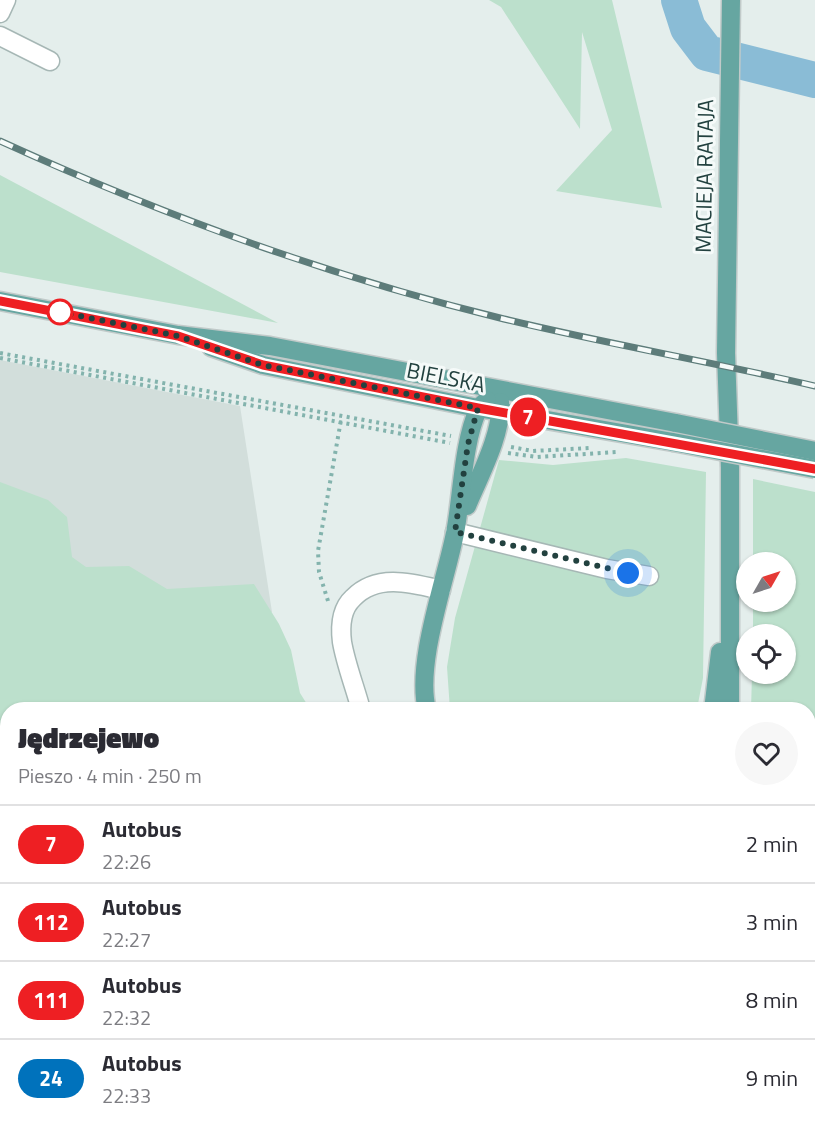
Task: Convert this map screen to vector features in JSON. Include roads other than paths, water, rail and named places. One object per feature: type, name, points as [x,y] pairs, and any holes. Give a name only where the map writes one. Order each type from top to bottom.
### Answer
[{"type":"main road","name":"MACIEJA RATAJA","points":[[729,573],[730,468],[726,353],[731,0]]},
{"type":"main road","name":"BIELSKA","points":[[0,301],[178,336],[270,346],[498,388],[815,451]]},
{"type":"main road","name":"BIELSKA","points":[[178,336],[263,365],[478,408],[815,469]]},
{"type":"main road","points":[[426,702],[425,679],[441,590],[455,532],[469,443],[478,408],[498,388]]},
{"type":"main road","points":[[455,532],[491,447],[501,412],[498,388]]},
{"type":"main road","points":[[714,702],[729,573]]},
{"type":"main road","points":[[729,573],[730,702]]},
{"type":"street","points":[[0,13],[6,0]]},
{"type":"street","points":[[0,36],[50,61]]},
{"type":"street","points":[[455,532],[607,569],[649,576]]},
{"type":"street","points":[[359,702],[342,640],[342,617],[350,600],[372,584],[401,583],[441,590]]},
{"type":"waterway","points":[[679,0],[688,28],[707,53],[815,80]]},
{"type":"railway","points":[[0,141],[185,219],[375,284],[504,319],[815,386]]}]
